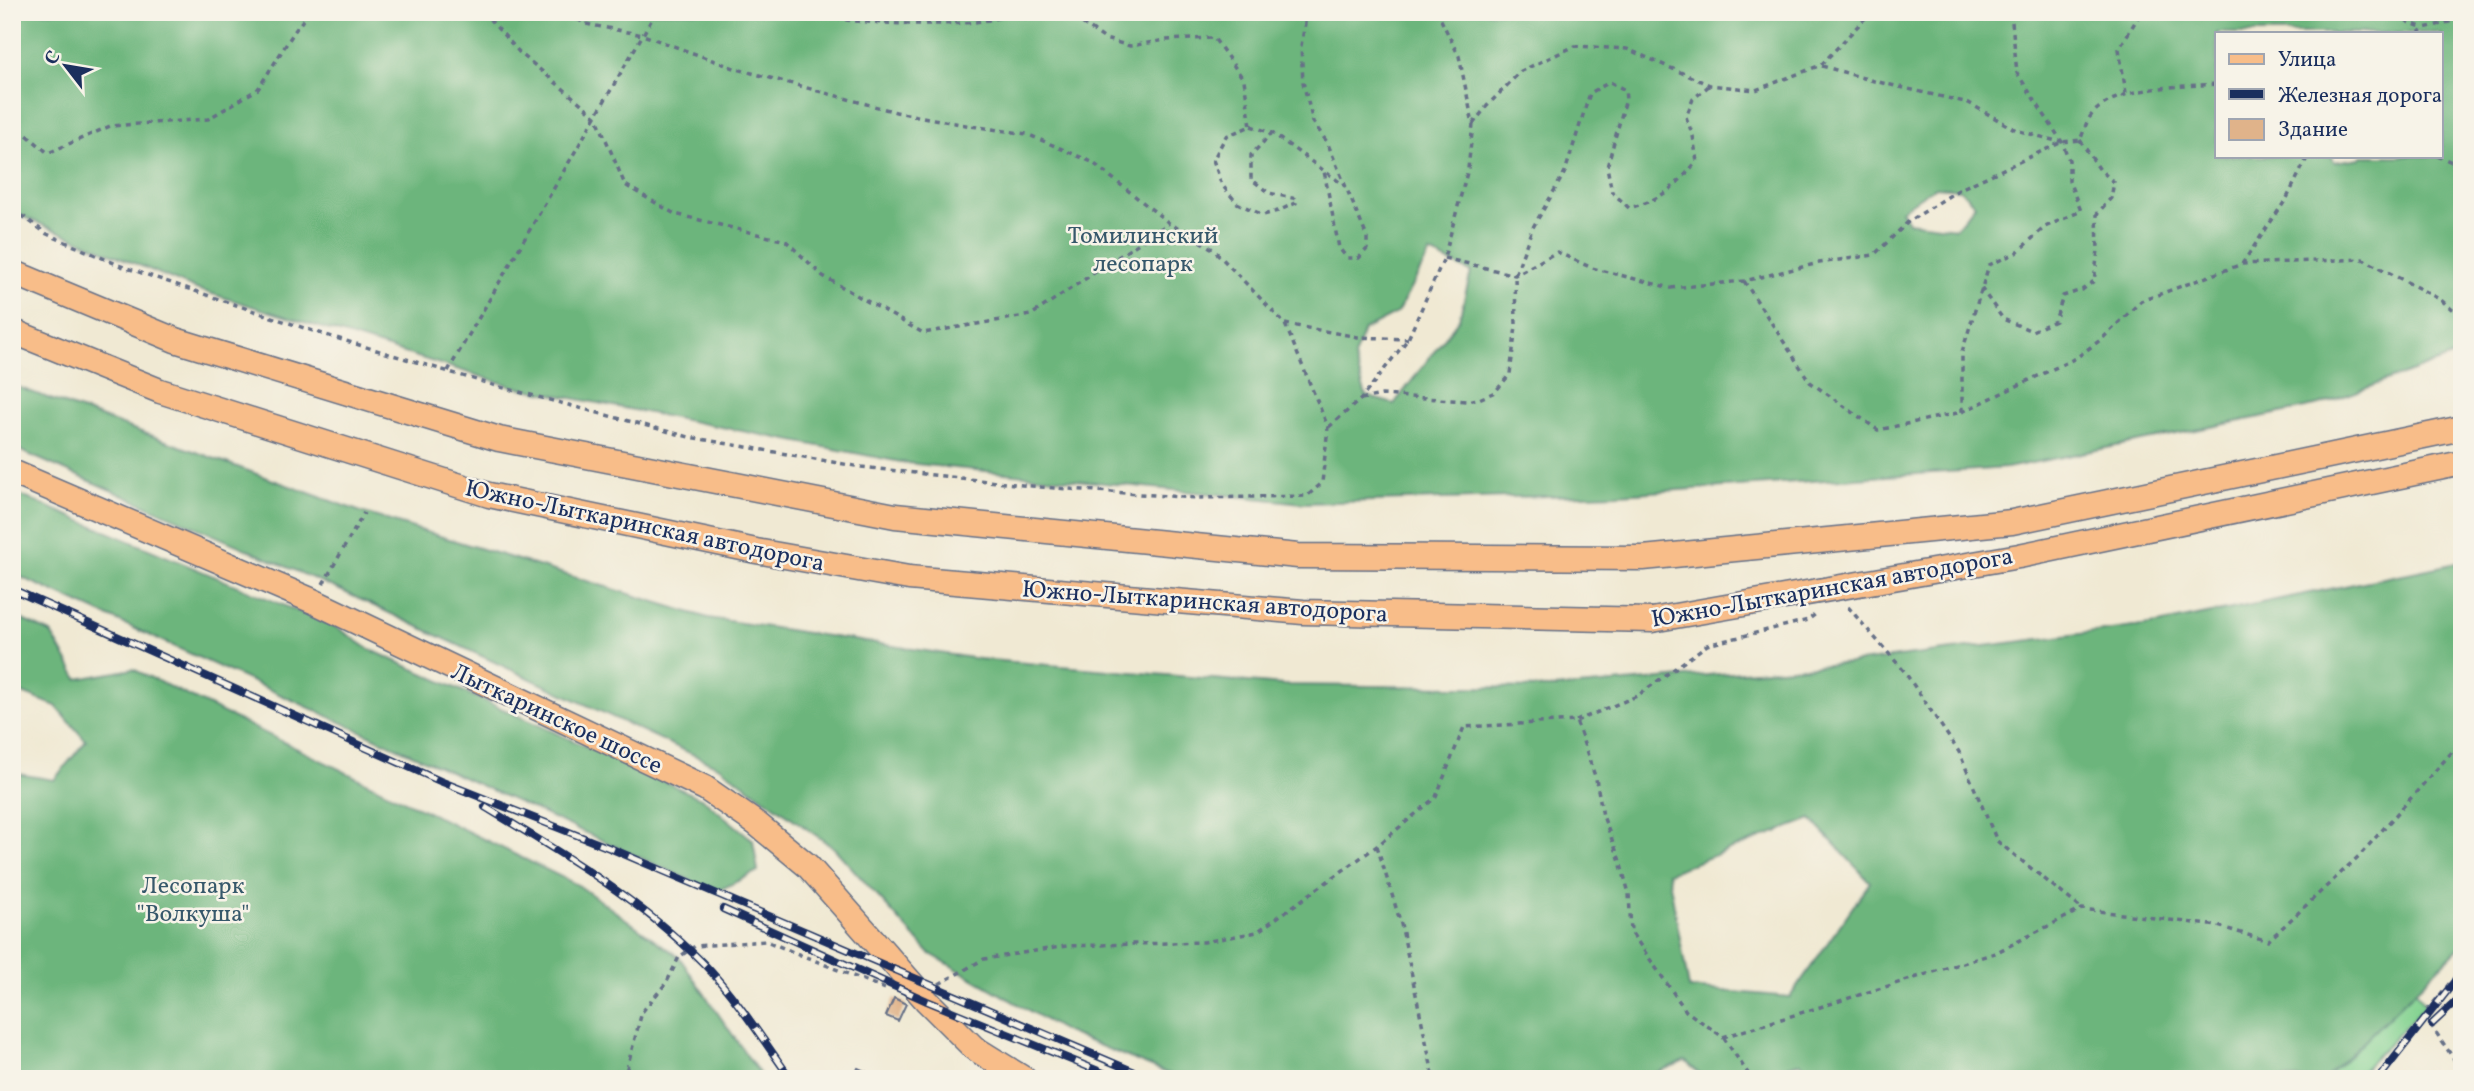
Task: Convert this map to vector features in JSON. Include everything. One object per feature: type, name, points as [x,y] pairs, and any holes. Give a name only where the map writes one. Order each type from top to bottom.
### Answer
[{"type":"main road","name":"Южно-Лыткаринская автодорога","points":[[12,272],[175,340],[499,439],[895,516],[1298,556],[1643,558],[2012,522],[2462,428]]},
{"type":"main road","name":"Южно-Лыткаринская автодорога","points":[[12,331],[160,391],[489,495],[756,551],[909,578],[1303,612],[1652,620],[2019,556],[2462,463]]},
{"type":"main road","name":"Лыткаринское шоссе","points":[[12,472],[313,601],[705,788],[757,824],[808,866],[921,994],[974,1048],[1024,1079]]},
{"type":"path","points":[[12,122],[48,153],[110,126],[208,119],[258,89],[309,12]]},
{"type":"path","points":[[483,12],[520,53],[596,116],[625,185],[675,214],[786,241],[823,276],[923,333],[1031,315],[1169,223]]},
{"type":"path","points":[[12,212],[24,217],[47,234],[121,266],[316,332],[689,437],[861,467],[1041,487],[1196,498],[1307,496],[1322,483],[1328,427],[1285,324],[1213,250],[1169,223],[1092,162],[1027,134],[896,112],[737,69],[643,35],[586,24],[565,12]]},
{"type":"path","points":[[448,371],[656,12]]},
{"type":"path","points":[[806,12],[853,21],[906,23],[972,22],[1009,16],[1014,12]]},
{"type":"path","points":[[1066,12],[1105,39],[1130,46],[1166,40],[1214,38],[1244,80],[1251,126]]},
{"type":"path","points":[[1307,12],[1301,46],[1303,82],[1313,122],[1327,142],[1367,237],[1367,249],[1359,258],[1347,258],[1339,248],[1324,171]]},
{"type":"path","points":[[1328,427],[1361,399],[1408,339],[1444,258],[1468,169],[1474,124],[1459,56],[1437,12]]},
{"type":"path","points":[[1474,124],[1487,106],[1521,71],[1575,46],[1627,49],[1710,85],[1756,90],[1821,65],[1871,12]]},
{"type":"path","points":[[1962,412],[1962,352],[1989,265],[2016,253],[2045,227],[2081,211],[2069,181],[2069,160],[2062,142],[2017,73],[2011,12]]},
{"type":"path","points":[[2126,93],[2119,49],[2141,12]]},
{"type":"path","points":[[2400,12],[2408,22],[2424,27],[2462,19]]},
{"type":"path","points":[[2419,32],[2424,27]]},
{"type":"path","points":[[1821,65],[1874,82],[1969,103],[2016,130],[2062,142]]},
{"type":"path","points":[[1361,399],[1382,395],[1466,401],[1495,392],[1510,374],[1516,326],[1515,275],[1532,229],[1565,172],[1590,93],[1610,82],[1625,90],[1626,99],[1607,166],[1612,192],[1629,208],[1651,202],[1673,188],[1697,161],[1693,136],[1686,117],[1693,99],[1710,85]]},
{"type":"path","points":[[2080,140],[2089,118],[2105,104],[2126,93],[2215,84]]},
{"type":"path","points":[[1272,133],[1251,155],[1251,179],[1269,193],[1297,199],[1296,203],[1263,215],[1237,203],[1222,185],[1213,160],[1226,136],[1251,126],[1272,133],[1346,186]]},
{"type":"path","points":[[1444,258],[1515,275],[1557,251],[1592,268],[1671,288],[1744,281],[1819,262],[1874,255],[1908,222],[1960,189],[2062,142],[2080,140]]},
{"type":"path","points":[[1981,288],[2003,319],[2032,331],[2055,321],[2063,296],[2082,290],[2094,281],[2098,250],[2097,214],[2111,198],[2114,182],[2100,170],[2080,140]]},
{"type":"path","points":[[2242,264],[2287,198],[2307,158]]},
{"type":"path","points":[[2442,158],[2462,166]]},
{"type":"path","points":[[1744,281],[1810,382],[1878,430],[1962,412],[2076,358],[2103,338],[2141,301],[2242,264],[2363,259],[2441,300],[2462,318]]},
{"type":"path","points":[[1285,324],[1358,337],[1408,339]]},
{"type":"path","points":[[313,601],[364,513]]},
{"type":"path","points":[[1847,606],[1904,671],[1959,752],[1997,841],[2082,909],[2218,926],[2268,941],[2360,855],[2452,752],[2462,748]]},
{"type":"path","points":[[921,994],[984,959],[1067,946],[1204,942],[1257,932],[1377,846],[1436,797],[1464,727],[1576,721],[1637,696],[1707,645],[1808,620],[1818,612]]},
{"type":"path","points":[[1576,721],[1596,779],[1603,816],[1629,893],[1631,932],[1686,1011],[1723,1037],[1752,1079]]},
{"type":"path","points":[[1377,846],[1401,925],[1434,1079]]},
{"type":"path","points":[[1723,1037],[1995,953],[2082,909]]},
{"type":"path","points":[[624,1079],[642,1012],[667,982],[679,957],[695,946],[766,940],[888,990]]},
{"type":"path","points":[[2462,968],[2426,1012],[2433,1028],[2462,1071]]},
{"type":"green space","name":"Томилинский лесопарк","points":[[12,12],[2462,12],[2462,353],[2320,405],[2007,468],[1619,494],[1303,503],[906,463],[515,387],[196,289],[12,212]],"holes":[[[1935,187],[1960,189],[1975,205],[1956,228],[1908,222],[1901,210]],[[1430,253],[1471,272],[1459,319],[1394,404],[1366,396],[1354,357],[1364,330],[1397,313]]]},
{"type":"green space","points":[[12,385],[364,513],[708,618],[979,659],[1283,685],[1554,688],[1851,663],[2158,624],[2462,562],[2462,945],[2325,1079],[1819,1079],[1800,1062],[1755,1079],[1706,1079],[1685,1061],[1640,1079],[1181,1079],[1066,1032],[929,953],[834,848],[720,767],[342,591],[12,447]],"holes":[[[1811,819],[1870,882],[1790,997],[1689,988],[1668,873]]]},
{"type":"green space","points":[[12,492],[338,628],[369,649],[703,799],[753,840],[758,871],[716,892],[12,573]]},
{"type":"green space","name":"Лесопарк \"Волкуша\"","points":[[12,615],[51,633],[78,679],[133,669],[578,885],[679,957],[763,1079],[12,1079],[12,773],[54,780],[86,741],[56,706],[12,689]]},
{"type":"green space","points":[[2397,968],[2426,1005],[2354,1079],[2303,1079]]},
{"type":"building","points":[[894,998],[906,1004],[898,1021],[886,1016]]},
{"type":"building","points":[[858,1068],[882,1079],[853,1079]]},
{"type":"railway","points":[[12,589],[440,781],[612,849],[1151,1079]]},
{"type":"railway","points":[[485,807],[599,878],[679,940],[727,990],[791,1079]]},
{"type":"railway","points":[[723,909],[927,1001],[1118,1079]]},
{"type":"railway","points":[[2378,1079],[2462,972]]},
{"type":"railway","points":[[2432,1024],[2462,996]]}]
